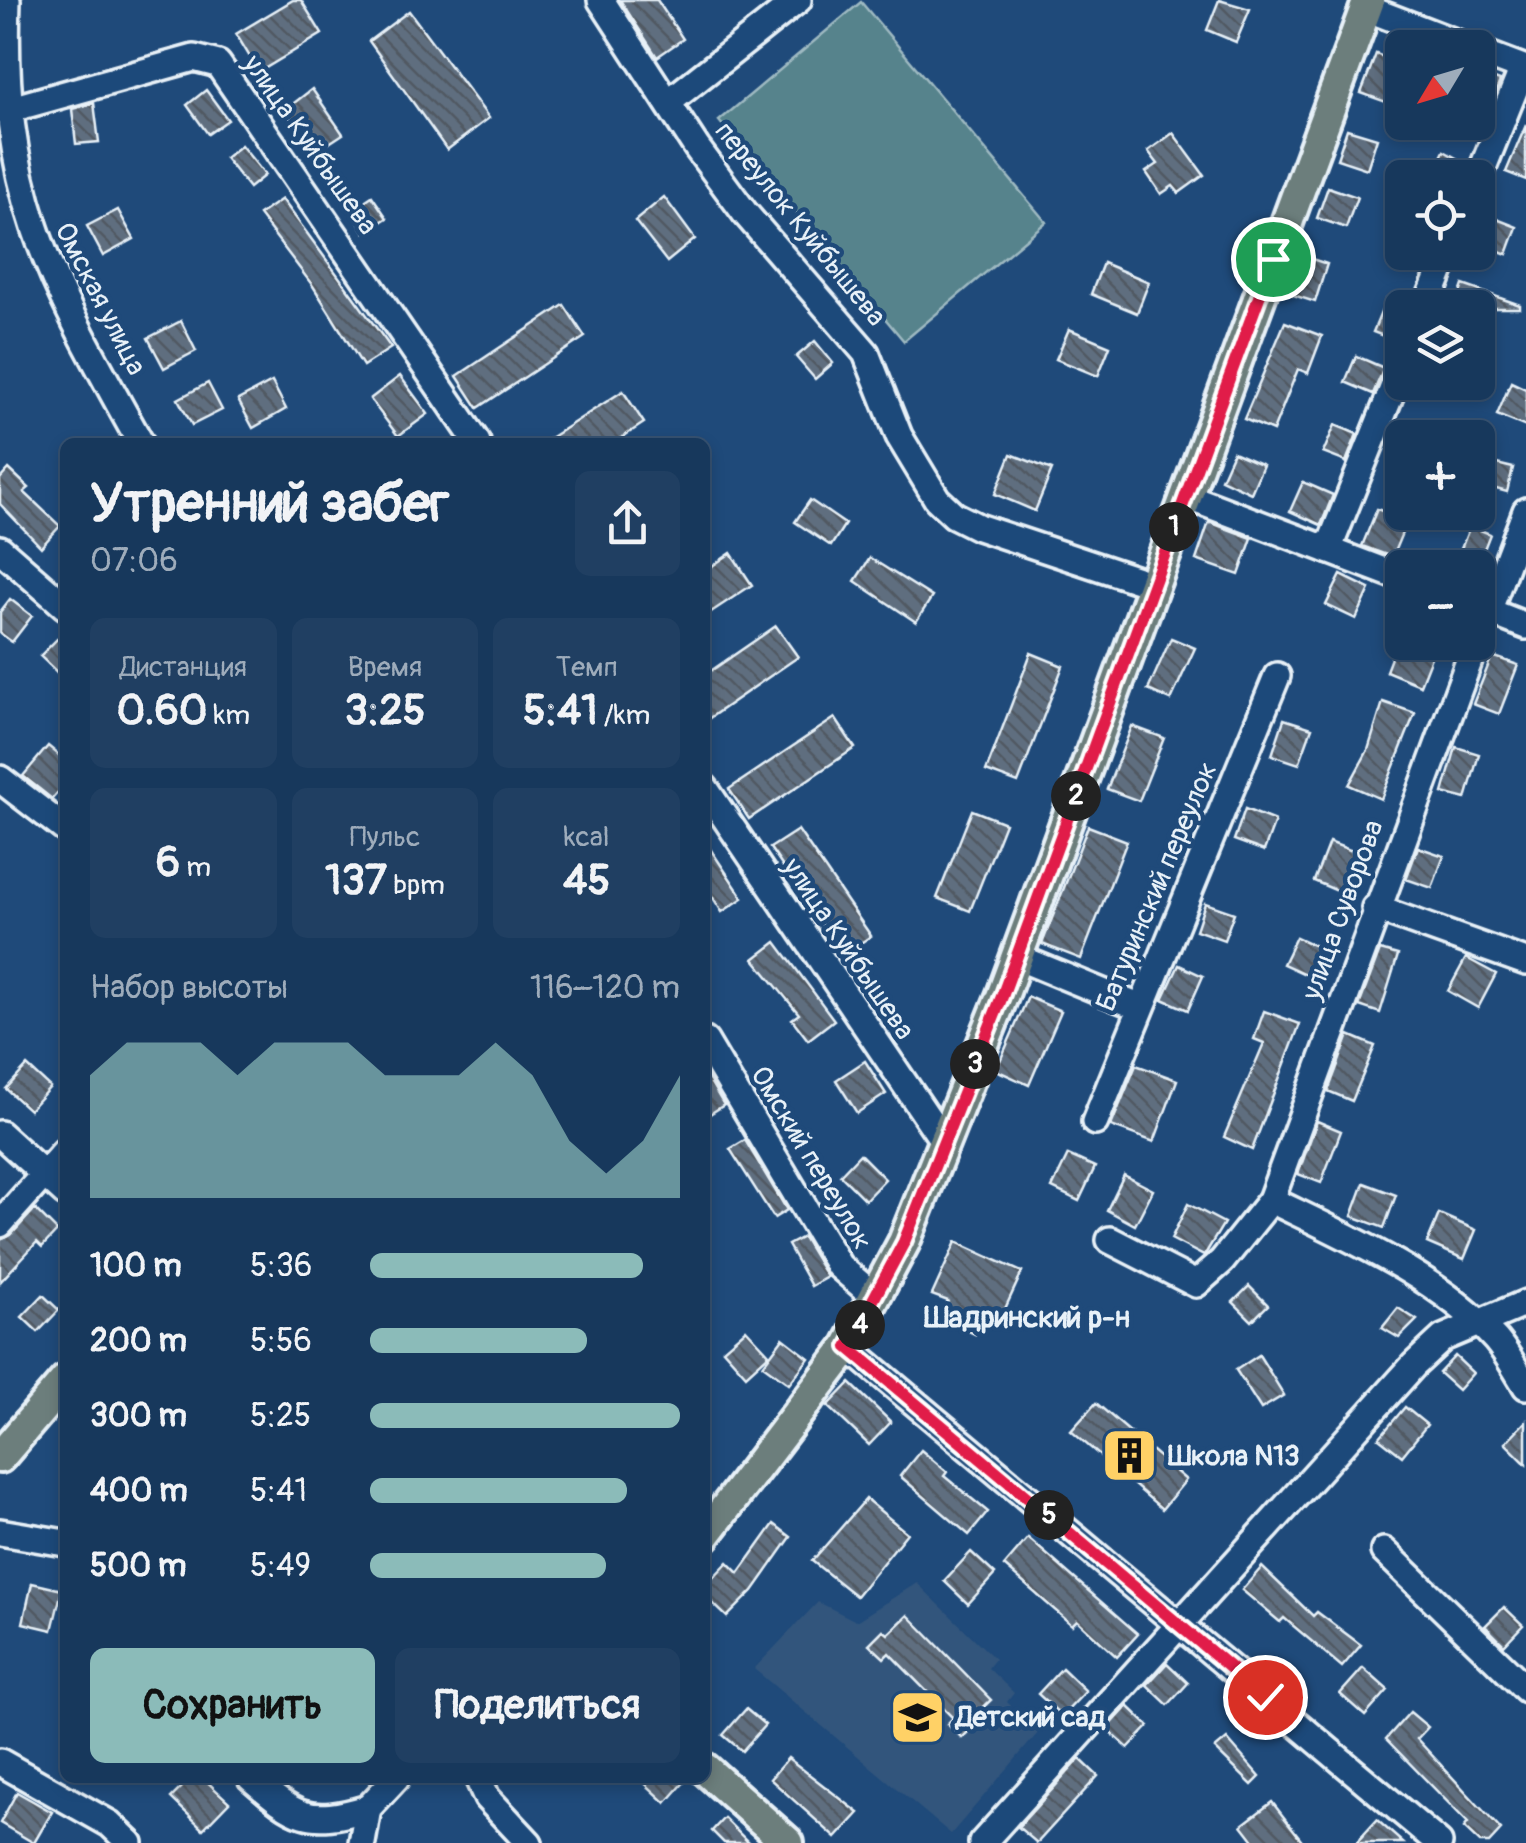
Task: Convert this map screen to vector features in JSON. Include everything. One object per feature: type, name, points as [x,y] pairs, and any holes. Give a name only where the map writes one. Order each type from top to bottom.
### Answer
[{"type":"main road","points":[[710,1528],[848,1347],[904,1242],[1016,957],[1368,4]]},
{"type":"main road","points":[[0,1458],[60,1387]]},
{"type":"main road","points":[[710,1773],[788,1843]]},
{"type":"street","name":"Омская улица","points":[[7,0],[2,109],[16,181],[42,262],[138,438]]},
{"type":"street","name":"переулок Куйбышева","points":[[602,0],[697,148],[745,213],[866,353],[899,436],[938,499],[978,527],[1153,585]]},
{"type":"street","points":[[670,101],[798,0]]},
{"type":"street","points":[[1368,4],[1428,30]]},
{"type":"street","points":[[1495,57],[1523,68],[1495,138]]},
{"type":"street","name":"улица Куйбышева","points":[[2,109],[194,58],[218,64],[474,438]]},
{"type":"street","points":[[1328,550],[1388,400]]},
{"type":"street","points":[[1186,496],[1385,572]]},
{"type":"street","name":"улица Суворова","points":[[1495,581],[1526,510]]},
{"type":"street","points":[[0,548],[60,602]]},
{"type":"street","points":[[1495,614],[1526,626]]},
{"type":"street","name":"улица Суворова","points":[[1110,1240],[1196,1284],[1222,1261],[1271,1200],[1375,908],[1469,660]]},
{"type":"street","name":"Батуринский переулок","points":[[1095,1122],[1138,1006],[1277,676]]},
{"type":"street","points":[[0,780],[60,824]]},
{"type":"street","name":"улица Куйбышева","points":[[710,795],[944,1142]]},
{"type":"street","points":[[1375,908],[1526,962]]},
{"type":"street","points":[[1016,957],[1138,1006]]},
{"type":"street","name":"Омский переулок","points":[[710,1049],[840,1266],[875,1298]]},
{"type":"street","points":[[0,1134],[60,1188]]},
{"type":"street","points":[[0,1224],[60,1156]]},
{"type":"street","points":[[1271,1200],[1396,1265],[1476,1321],[1499,1343],[1526,1386]]},
{"type":"street","points":[[982,1843],[1414,1365],[1443,1338],[1526,1303]]},
{"type":"street","points":[[848,1347],[1439,1843]]},
{"type":"street","points":[[0,1532],[60,1541]]},
{"type":"street","points":[[1384,1550],[1526,1690]]},
{"type":"street","points":[[0,1762],[110,1824],[130,1843]]},
{"type":"street","points":[[258,1783],[300,1817],[320,1819],[368,1808]]},
{"type":"street","points":[[362,1843],[368,1808],[391,1783]]},
{"type":"street","points":[[480,1783],[487,1798],[529,1843]]},
{"type":"shaded area","name":"Детский сад","points":[[917,1583],[995,1659],[988,1668],[1014,1693],[1007,1702],[1038,1733],[951,1834],[754,1669],[818,1602],[856,1621]]},
{"type":"green space","points":[[861,2],[1046,222],[904,341],[719,121]]},
{"type":"building","points":[[293,0],[301,0],[322,34],[259,72],[236,34]]},
{"type":"building","points":[[620,0],[657,0],[683,39],[657,57]]},
{"type":"building","points":[[1219,0],[1250,9],[1236,42],[1207,30]]},
{"type":"building","points":[[409,11],[489,118],[447,150],[369,41]]},
{"type":"building","points":[[1376,54],[1385,58],[1385,102],[1361,93]]},
{"type":"building","points":[[312,89],[343,134],[314,153],[285,110]]},
{"type":"building","points":[[206,90],[228,120],[208,134],[187,105]]},
{"type":"building","points":[[94,103],[99,142],[76,144],[72,109]]},
{"type":"building","points":[[1526,125],[1526,180],[1506,172]]},
{"type":"building","points":[[1347,129],[1377,138],[1367,169],[1337,159]]},
{"type":"building","points":[[1173,133],[1204,175],[1179,193],[1173,186],[1161,194],[1146,172],[1158,164],[1148,151]]},
{"type":"building","points":[[241,145],[265,175],[249,188],[225,158]]},
{"type":"building","points":[[1444,151],[1460,160],[1440,160]]},
{"type":"building","points":[[1328,187],[1357,197],[1346,228],[1317,218]]},
{"type":"building","points":[[372,196],[387,218],[365,232],[351,210]]},
{"type":"building","points":[[664,197],[695,239],[667,262],[635,221]]},
{"type":"building","points":[[282,199],[391,348],[363,366],[313,286],[259,215]]},
{"type":"building","points":[[118,210],[134,239],[103,256],[87,226]]},
{"type":"building","points":[[1495,218],[1517,227],[1507,254],[1495,249]]},
{"type":"building","points":[[1303,256],[1327,264],[1315,302],[1290,294]]},
{"type":"building","points":[[1103,263],[1149,282],[1137,313],[1091,294]]},
{"type":"building","points":[[1495,296],[1520,305],[1495,308]]},
{"type":"building","points":[[1385,303],[1385,337],[1373,332]]},
{"type":"building","points":[[564,305],[585,337],[478,408],[457,376]]},
{"type":"building","points":[[181,321],[196,351],[164,368],[148,338]]},
{"type":"building","points":[[1285,322],[1322,336],[1308,373],[1298,369],[1273,431],[1244,419]]},
{"type":"building","points":[[1069,329],[1110,346],[1098,376],[1056,359]]},
{"type":"building","points":[[815,341],[833,363],[815,379],[796,357]]},
{"type":"building","points":[[1356,356],[1384,368],[1373,394],[1345,382]]},
{"type":"building","points":[[400,376],[428,414],[398,436],[370,399]]},
{"type":"building","points":[[272,382],[286,409],[253,428],[238,400]]},
{"type":"building","points":[[1511,382],[1526,389],[1526,427],[1497,415]]},
{"type":"building","points":[[208,383],[222,410],[192,425],[178,399]]},
{"type":"building","points":[[623,391],[644,423],[621,438],[550,438]]},
{"type":"building","points":[[1335,425],[1357,434],[1346,462],[1323,453]]},
{"type":"building","points":[[1233,452],[1263,465],[1251,493],[1221,479]]},
{"type":"building","points":[[1011,454],[1052,470],[1035,511],[995,494]]},
{"type":"building","points":[[1495,464],[1513,468],[1507,492],[1495,489]]},
{"type":"building","points":[[9,469],[29,488],[24,492],[60,526],[41,547],[0,504],[0,479]]},
{"type":"building","points":[[1303,482],[1333,495],[1321,525],[1290,511]]},
{"type":"building","points":[[810,500],[845,524],[831,546],[795,522]]},
{"type":"building","points":[[1377,509],[1385,512],[1385,530],[1403,530],[1395,550],[1385,550],[1385,554],[1362,546]]},
{"type":"building","points":[[1209,522],[1252,538],[1239,575],[1196,560]]},
{"type":"building","points":[[1468,530],[1490,534],[1484,550],[1461,550]]},
{"type":"building","points":[[731,553],[752,585],[710,613],[710,568]]},
{"type":"building","points":[[870,558],[932,597],[916,622],[855,581]]},
{"type":"building","points":[[1341,575],[1370,589],[1356,619],[1326,605]]},
{"type":"building","points":[[10,599],[32,616],[12,642],[0,633],[0,612]]},
{"type":"building","points":[[776,626],[798,657],[710,718],[710,672]]},
{"type":"building","points":[[60,636],[60,675],[40,656]]},
{"type":"building","points":[[1171,638],[1195,648],[1171,700],[1148,690]]},
{"type":"building","points":[[1031,653],[1063,666],[1018,783],[986,771]]},
{"type":"building","points":[[1495,657],[1518,665],[1499,714],[1473,704],[1490,660]]},
{"type":"building","points":[[1390,660],[1430,660],[1420,685],[1386,671]]},
{"type":"building","points":[[1383,702],[1415,713],[1381,799],[1349,785],[1368,750]]},
{"type":"building","points":[[835,718],[855,748],[749,819],[729,789]]},
{"type":"building","points":[[1284,719],[1312,728],[1299,764],[1272,755]]},
{"type":"building","points":[[1132,726],[1164,738],[1139,801],[1107,789]]},
{"type":"building","points":[[48,746],[60,756],[60,790],[52,799],[23,776]]},
{"type":"building","points":[[1456,747],[1479,754],[1466,799],[1443,793]]},
{"type":"building","points":[[1245,809],[1275,821],[1264,851],[1234,840]]},
{"type":"building","points":[[972,810],[1005,823],[970,911],[937,898]]},
{"type":"building","points":[[1088,826],[1127,841],[1081,959],[1042,944]]},
{"type":"building","points":[[798,830],[871,936],[843,955],[770,848]]},
{"type":"building","points":[[1329,842],[1363,855],[1347,895],[1314,881]]},
{"type":"building","points":[[1418,847],[1444,856],[1432,888],[1406,879]]},
{"type":"building","points":[[710,848],[743,898],[722,912],[710,893]]},
{"type":"building","points":[[1205,903],[1234,913],[1224,940],[1196,930]]},
{"type":"building","points":[[1296,937],[1329,952],[1316,979],[1283,964]]},
{"type":"building","points":[[776,942],[834,1020],[808,1040],[792,1019],[799,1014],[754,959]]},
{"type":"building","points":[[1380,950],[1398,955],[1380,1013],[1359,1006]]},
{"type":"building","points":[[1466,958],[1496,974],[1478,1008],[1448,991]]},
{"type":"building","points":[[1179,965],[1203,976],[1188,1010],[1163,999]]},
{"type":"building","points":[[1028,997],[1061,1011],[1029,1085],[996,1070]]},
{"type":"building","points":[[1264,1011],[1300,1024],[1252,1150],[1224,1137],[1264,1043],[1254,1039]]},
{"type":"building","points":[[1349,1035],[1375,1046],[1352,1101],[1328,1091]]},
{"type":"building","points":[[865,1061],[886,1094],[857,1113],[836,1080]]},
{"type":"building","points":[[1136,1065],[1177,1080],[1154,1142],[1111,1126]]},
{"type":"building","points":[[27,1066],[50,1087],[29,1110],[6,1089]]},
{"type":"building","points":[[710,1081],[724,1105],[710,1114]]},
{"type":"building","points":[[1317,1121],[1341,1131],[1321,1183],[1298,1174]]},
{"type":"building","points":[[745,1140],[787,1210],[774,1218],[730,1149]]},
{"type":"building","points":[[860,1154],[885,1179],[865,1200],[840,1175]]},
{"type":"building","points":[[1068,1155],[1095,1167],[1079,1201],[1052,1188]]},
{"type":"building","points":[[1124,1175],[1153,1190],[1135,1225],[1107,1210]]},
{"type":"building","points":[[1364,1183],[1396,1195],[1384,1228],[1352,1216]]},
{"type":"building","points":[[1188,1204],[1224,1223],[1204,1256],[1171,1239]]},
{"type":"building","points":[[35,1209],[57,1231],[42,1247],[37,1242],[0,1282],[0,1240],[11,1235]]},
{"type":"building","points":[[1439,1214],[1476,1230],[1464,1259],[1427,1243]]},
{"type":"building","points":[[803,1237],[827,1277],[811,1286],[788,1245]]},
{"type":"building","points":[[956,1242],[1022,1272],[997,1326],[982,1319],[975,1334],[940,1318],[948,1301],[932,1295]]},
{"type":"building","points":[[1249,1286],[1268,1305],[1252,1321],[1233,1302]]},
{"type":"building","points":[[43,1295],[59,1310],[38,1332],[22,1317]]},
{"type":"building","points":[[1398,1308],[1417,1320],[1399,1338],[1382,1328]]},
{"type":"building","points":[[746,1329],[769,1354],[746,1375],[723,1349]]},
{"type":"building","points":[[783,1338],[809,1358],[789,1384],[763,1365]]},
{"type":"building","points":[[1259,1355],[1284,1395],[1261,1409],[1236,1370]]},
{"type":"building","points":[[1455,1356],[1473,1373],[1458,1390],[1439,1373]]},
{"type":"building","points":[[850,1383],[891,1422],[869,1445],[828,1406]]},
{"type":"building","name":"Школа N13","points":[[1096,1403],[1186,1480],[1162,1509],[1071,1431]]},
{"type":"building","points":[[1405,1407],[1427,1425],[1402,1456],[1379,1438]]},
{"type":"building","points":[[1526,1421],[1526,1464],[1505,1443]]},
{"type":"building","points":[[921,1450],[947,1472],[944,1476],[988,1512],[969,1535],[900,1476]]},
{"type":"building","points":[[866,1499],[907,1533],[856,1596],[812,1561]]},
{"type":"building","points":[[774,1524],[791,1537],[753,1591],[727,1617],[710,1601],[710,1581],[728,1562],[739,1573]]},
{"type":"building","points":[[1028,1538],[1138,1634],[1117,1657],[1077,1620],[1072,1625],[1004,1566]]},
{"type":"building","points":[[971,1552],[995,1574],[968,1604],[944,1581]]},
{"type":"building","points":[[1262,1567],[1313,1616],[1317,1612],[1361,1645],[1342,1667],[1284,1618],[1280,1622],[1242,1590]]},
{"type":"building","points":[[32,1583],[60,1590],[52,1630],[23,1623]]},
{"type":"building","points":[[1504,1607],[1523,1625],[1504,1645],[1485,1626]]},
{"type":"building","points":[[908,1615],[991,1700],[971,1719],[976,1724],[962,1738],[947,1724],[953,1718],[889,1653],[884,1658],[869,1644],[883,1630],[888,1634]]},
{"type":"building","points":[[1167,1663],[1188,1683],[1168,1705],[1147,1685]]},
{"type":"building","points":[[1062,1668],[1086,1691],[1062,1716],[1038,1694]]},
{"type":"building","points":[[1363,1668],[1388,1690],[1365,1716],[1340,1694]]},
{"type":"building","points":[[1128,1706],[1149,1726],[1128,1748],[1107,1729]]},
{"type":"building","points":[[746,1709],[765,1725],[742,1751],[723,1735]]},
{"type":"building","points":[[1410,1712],[1428,1727],[1417,1739],[1501,1830],[1489,1843],[1480,1843],[1464,1828],[1468,1823],[1386,1739]]},
{"type":"building","points":[[1227,1739],[1260,1777],[1252,1785],[1215,1749]]},
{"type":"building","points":[[788,1758],[859,1813],[836,1838],[770,1779]]},
{"type":"building","points":[[1080,1759],[1098,1776],[1037,1843],[1018,1827]]},
{"type":"building","points":[[186,1783],[208,1783],[229,1802],[203,1829],[171,1798]]},
{"type":"building","points":[[644,1783],[684,1783],[666,1803]]},
{"type":"building","points":[[17,1792],[52,1812],[34,1843],[0,1823]]},
{"type":"building","points":[[1272,1802],[1304,1843],[1256,1843],[1242,1825]]},
{"type":"building","points":[[724,1818],[749,1843],[724,1843],[712,1831]]},
{"type":"building","points":[[1377,1820],[1403,1843],[1356,1843]]},
{"type":"place","name":"Школа N13","points":[[1129,1456]]},
{"type":"place","name":"Детский сад","points":[[917,1717]]},
{"type":"district","name":"Шадринский р-н","points":[[1027,1317]]},
{"type":"route","points":[[1265,1697],[848,1347],[904,1242],[1003,994],[1273,259]]}]
